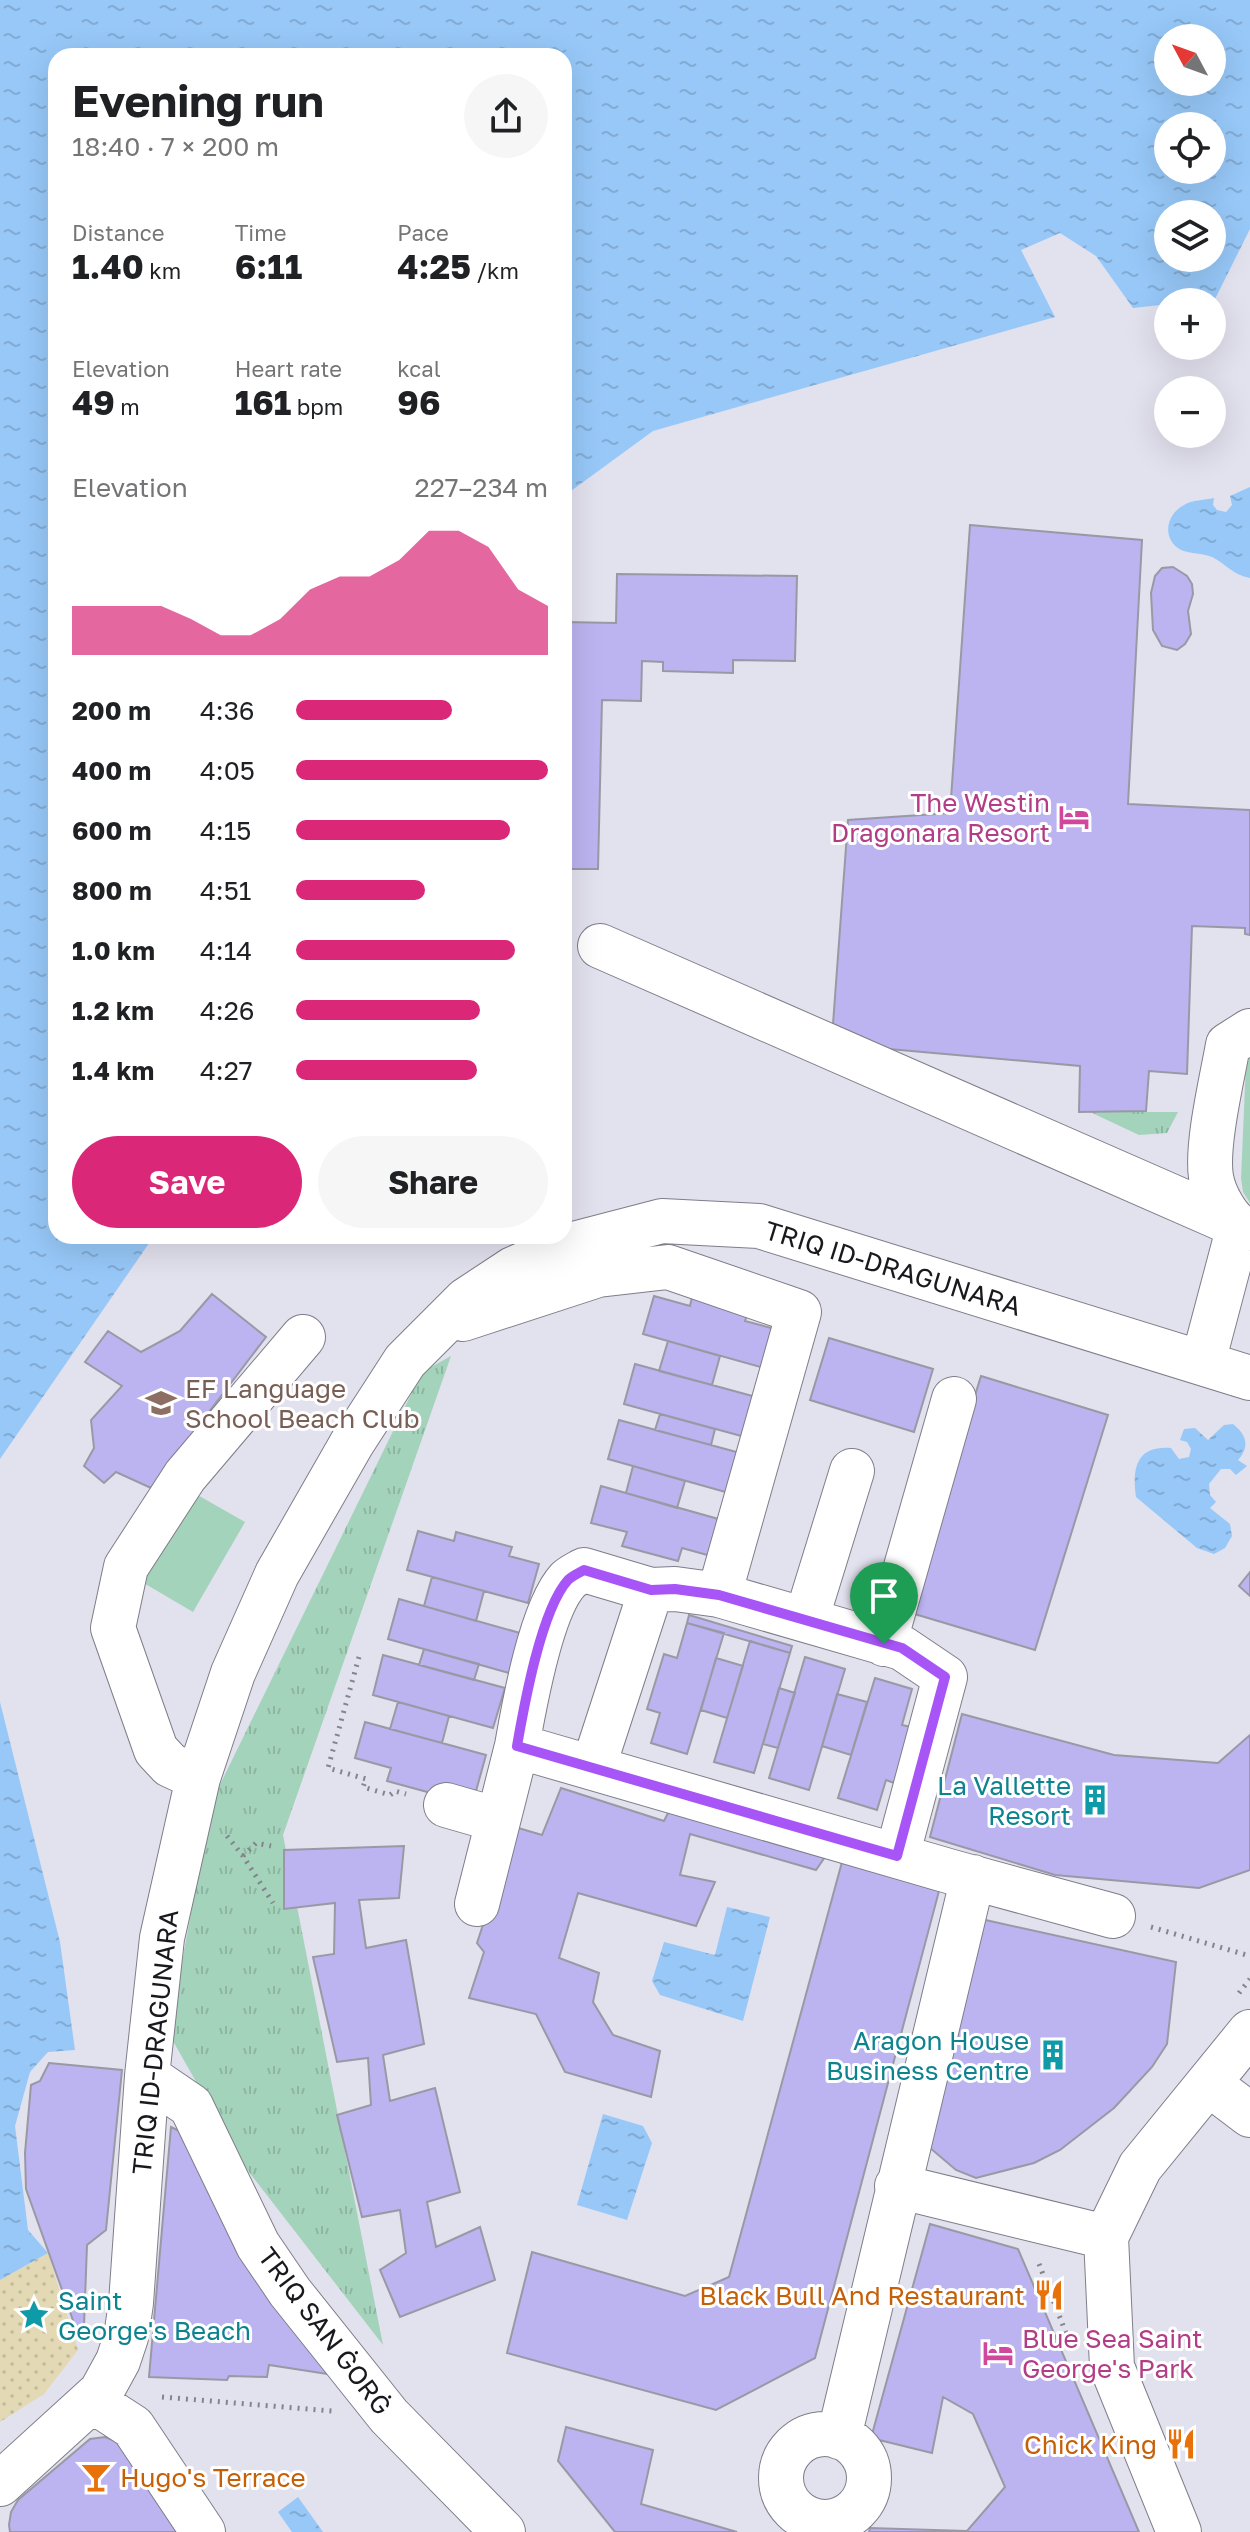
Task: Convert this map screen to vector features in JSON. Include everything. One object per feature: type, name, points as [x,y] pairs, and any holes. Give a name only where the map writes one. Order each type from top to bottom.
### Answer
[{"type":"street","points":[[600,946],[1244,1229]]},
{"type":"street","points":[[1244,1229],[1222,1206],[1211,1178],[1210,1155],[1228,1045],[1250,1031]]},
{"type":"street","points":[[1158,1189],[1211,1178]]},
{"type":"street","name":"TRIQ ID-DRAGUNARA","points":[[0,2484],[97,2397],[118,2361],[126,2337],[147,2076],[162,1938],[198,1778],[233,1673],[277,1574],[352,1443],[405,1361],[466,1300],[513,1269],[562,1247],[662,1221],[759,1226],[1250,1378]]},
{"type":"street","points":[[1203,1362],[1244,1229]]},
{"type":"street","points":[[436,1328],[598,1275],[668,1267],[799,1312],[719,1595]]},
{"type":"street","points":[[198,1778],[170,1765],[156,1750],[113,1628],[126,1567],[185,1476],[303,1337]]},
{"type":"street","points":[[884,1644],[954,1399]]},
{"type":"street","points":[[806,1620],[852,1471]]},
{"type":"street","points":[[477,1904],[517,1746],[528,1682],[555,1602],[569,1579],[584,1570],[651,1590],[675,1589],[719,1595],[902,1648],[945,1677],[897,1856]]},
{"type":"street","points":[[593,1768],[651,1590]]},
{"type":"street","points":[[517,1746],[1113,1916]]},
{"type":"street","points":[[446,1805],[498,1820]]},
{"type":"street","points":[[839,2437],[973,1877]]},
{"type":"street","points":[[1179,2532],[1112,2367],[1106,2237],[1140,2167],[1250,2032]]},
{"type":"street","name":"TRIQ SAN ĠORĠ","points":[[147,2076],[191,2106],[258,2245],[290,2292],[389,2416],[503,2532]]},
{"type":"street","points":[[1209,2084],[1250,2115]]},
{"type":"street","points":[[897,2186],[1106,2237]]},
{"type":"street","points":[[97,2397],[133,2427],[203,2532]]},
{"type":"path","points":[[359,1657],[328,1768],[366,1779],[363,1787],[390,1795]]},
{"type":"path","points":[[186,1831],[209,1843],[223,1832],[243,1856],[273,1903]]},
{"type":"path","points":[[243,1856],[256,1843],[271,1846]]},
{"type":"path","points":[[1113,1916],[1250,1956]]},
{"type":"path","points":[[97,2397],[389,2416]]},
{"type":"green space","points":[[1250,1058],[1250,1203],[1243,1192],[1241,1178],[1246,1064]]},
{"type":"green space","points":[[1090,1112],[1178,1112],[1167,1133],[1139,1135]]},
{"type":"green space","points":[[451,1356],[283,1835],[383,2345],[242,2163],[169,2034],[211,1803],[422,1372]]},
{"type":"green space","points":[[194,1493],[245,1522],[193,1612],[142,1582]]},
{"type":"sand","name":"Saint George's Beach","points":[[48,2253],[78,2350],[44,2394],[0,2422],[0,2280]]},
{"type":"water","points":[[0,0],[1250,0],[1250,229],[1220,288],[1154,288],[1154,306],[1133,308],[1096,256],[1060,233],[1021,250],[1055,317],[653,431],[572,490],[572,48],[48,48],[48,1244],[148,1244],[0,1459]]},
{"type":"water","points":[[1250,487],[1250,578],[1234,572],[1212,557],[1175,546],[1168,528],[1178,509],[1195,501],[1214,498],[1213,505],[1217,510],[1226,512],[1232,505],[1230,496]]},
{"type":"water","points":[[1233,1424],[1245,1441],[1238,1460],[1247,1466],[1236,1475],[1230,1469],[1221,1469],[1209,1484],[1210,1495],[1216,1502],[1210,1508],[1230,1524],[1232,1536],[1225,1548],[1214,1554],[1197,1548],[1136,1497],[1136,1468],[1143,1455],[1159,1448],[1171,1448],[1179,1459],[1189,1457],[1191,1449],[1187,1442],[1180,1440],[1184,1429],[1195,1428],[1208,1440],[1224,1425]]},
{"type":"water","points":[[0,1702],[60,1942],[75,2050],[48,2052],[30,2072],[15,2126],[28,2230],[48,2253],[0,2280]]},
{"type":"water","points":[[727,1907],[770,1917],[743,2021],[660,1995],[652,1981],[664,1942],[715,1955]]},
{"type":"water","points":[[603,2114],[643,2126],[652,2143],[627,2220],[577,2205]]},
{"type":"water","points":[[298,2497],[323,2532],[292,2532],[278,2512]]},
{"type":"building","name":"The Westin Dragonara Resort","points":[[970,525],[1142,540],[1128,804],[1250,810],[1250,935],[1245,934],[1245,928],[1192,926],[1187,1074],[1149,1071],[1146,1111],[1079,1112],[1080,1066],[889,1049],[833,1024],[848,820],[950,813]]},
{"type":"building","points":[[1173,567],[1187,576],[1193,594],[1188,611],[1191,634],[1177,650],[1162,646],[1153,630],[1151,593],[1155,576],[1162,568]]},
{"type":"building","points":[[617,574],[797,576],[795,661],[733,660],[733,673],[663,671],[663,662],[642,661],[641,701],[602,700],[598,869],[572,869],[572,622],[616,623]]},
{"type":"building","name":"EF Language School Beach Club","points":[[212,1294],[266,1337],[151,1488],[116,1472],[104,1483],[84,1466],[94,1448],[91,1420],[122,1386],[85,1362],[108,1331],[141,1352],[180,1331]]},
{"type":"building","points":[[654,1296],[690,1306],[692,1297],[748,1312],[745,1321],[775,1329],[764,1368],[643,1334]]},
{"type":"building","points":[[829,1338],[933,1369],[914,1432],[810,1400]]},
{"type":"building","points":[[668,1341],[720,1356],[712,1385],[659,1371]]},
{"type":"building","points":[[635,1364],[756,1397],[745,1437],[624,1404]]},
{"type":"building","points":[[981,1376],[1108,1415],[1035,1650],[908,1612]]},
{"type":"building","points":[[660,1414],[715,1429],[711,1445],[655,1430]]},
{"type":"building","points":[[619,1420],[740,1453],[729,1493],[608,1459]]},
{"type":"building","points":[[633,1466],[685,1481],[677,1508],[626,1493]]},
{"type":"building","points":[[601,1486],[722,1520],[711,1556],[682,1548],[678,1561],[622,1546],[627,1532],[591,1523]]},
{"type":"building","points":[[418,1531],[454,1541],[456,1532],[512,1547],[509,1556],[539,1564],[528,1603],[407,1570]]},
{"type":"building","points":[[1250,1572],[1250,1596],[1239,1586]]},
{"type":"building","points":[[432,1577],[484,1591],[476,1621],[424,1606]]},
{"type":"building","points":[[399,1599],[520,1633],[509,1673],[388,1639]]},
{"type":"building","points":[[689,1615],[792,1646],[790,1653],[687,1623]]},
{"type":"building","points":[[687,1623],[724,1633],[687,1754],[651,1743],[660,1713],[647,1709],[664,1654],[677,1658]]},
{"type":"building","points":[[750,1641],[790,1653],[754,1773],[714,1762]]},
{"type":"building","points":[[424,1649],[479,1664],[474,1680],[419,1665]]},
{"type":"building","points":[[383,1655],[505,1688],[493,1728],[373,1695]]},
{"type":"building","points":[[805,1657],[845,1669],[809,1790],[769,1778]]},
{"type":"building","points":[[716,1658],[743,1666],[727,1718],[701,1710]]},
{"type":"building","points":[[875,1678],[912,1689],[902,1725],[911,1727],[894,1783],[886,1780],[877,1810],[838,1798]]},
{"type":"building","points":[[779,1688],[795,1693],[778,1748],[763,1744]]},
{"type":"building","points":[[837,1694],[867,1702],[851,1755],[822,1746]]},
{"type":"building","points":[[398,1702],[449,1716],[442,1743],[390,1729]]},
{"type":"building","name":"La Vallette Resort","points":[[962,1714],[1114,1755],[1218,1763],[1250,1735],[1250,1870],[1199,1888],[1055,1875],[930,1837]]},
{"type":"building","points":[[365,1722],[486,1755],[476,1791],[446,1783],[442,1796],[387,1781],[391,1768],[355,1758]]},
{"type":"building","points":[[561,1788],[664,1821],[671,1807],[827,1854],[816,1870],[690,1834],[680,1875],[715,1882],[696,1926],[578,1893],[559,1958],[599,1973],[593,2002],[613,2035],[660,2051],[651,2097],[565,2072],[536,2014],[469,1998],[484,1952],[477,1943],[515,1827],[542,1835]]},
{"type":"building","points":[[404,1846],[399,1898],[359,1900],[366,1948],[406,1940],[424,2044],[383,2055],[390,2101],[435,2088],[460,2192],[427,2202],[436,2247],[480,2227],[495,2280],[400,2317],[380,2270],[406,2253],[400,2210],[362,2217],[337,2115],[371,2105],[368,2058],[337,2062],[313,1957],[334,1954],[335,1903],[284,1909],[284,1850]]},
{"type":"building","points":[[842,1862],[939,1891],[815,2358],[716,2410],[507,2353],[532,2252],[685,2296],[729,2277]]},
{"type":"building","name":"Aragon House Business Centre","points":[[981,1919],[1176,1962],[1167,2044],[1152,2067],[1114,2108],[1060,2150],[1034,2163],[976,2178],[956,2170],[923,2142]]},
{"type":"building","points":[[49,2063],[122,2070],[106,2230],[87,2245],[84,2326],[75,2326],[26,2189],[25,2153],[31,2085],[40,2081]]},
{"type":"building","points":[[171,2127],[196,2139],[340,2376],[269,2365],[267,2377],[229,2376],[227,2380],[149,2377]]},
{"type":"building","points":[[930,2224],[1018,2249],[1139,2532],[869,2532],[870,2528],[967,2531],[1005,2487],[973,2414],[943,2397],[932,2453],[871,2438]]},
{"type":"building","points":[[566,2427],[653,2450],[641,2504],[737,2532],[615,2532],[558,2461]]},
{"type":"building","name":"Hugo's Terrace","points":[[105,2437],[121,2443],[183,2532],[10,2532],[11,2512],[18,2500],[90,2439]]},
{"type":"place","name":"The Westin Dragonara Resort","points":[[1074,817]]},
{"type":"place","name":"EF Language School Beach Club","points":[[161,1403]]},
{"type":"place","name":"La Vallette Resort","points":[[1095,1800]]},
{"type":"place","name":"Aragon House Business Centre","points":[[1053,2055]]},
{"type":"place","name":"Black Bull And Restaurant","points":[[1049,2295]]},
{"type":"place","name":"Saint George's Beach","points":[[34,2315]]},
{"type":"place","name":"Blue Sea Saint George's Park","points":[[998,2353]]},
{"type":"place","name":"Chick King","points":[[1181,2444]]},
{"type":"place","name":"Hugo's Terrace","points":[[96,2477]]},
{"type":"route","points":[[584,1570],[651,1590],[675,1589],[719,1595],[884,1644],[902,1648],[945,1677],[897,1856],[517,1746],[528,1682],[555,1602],[569,1579],[584,1570]]}]
